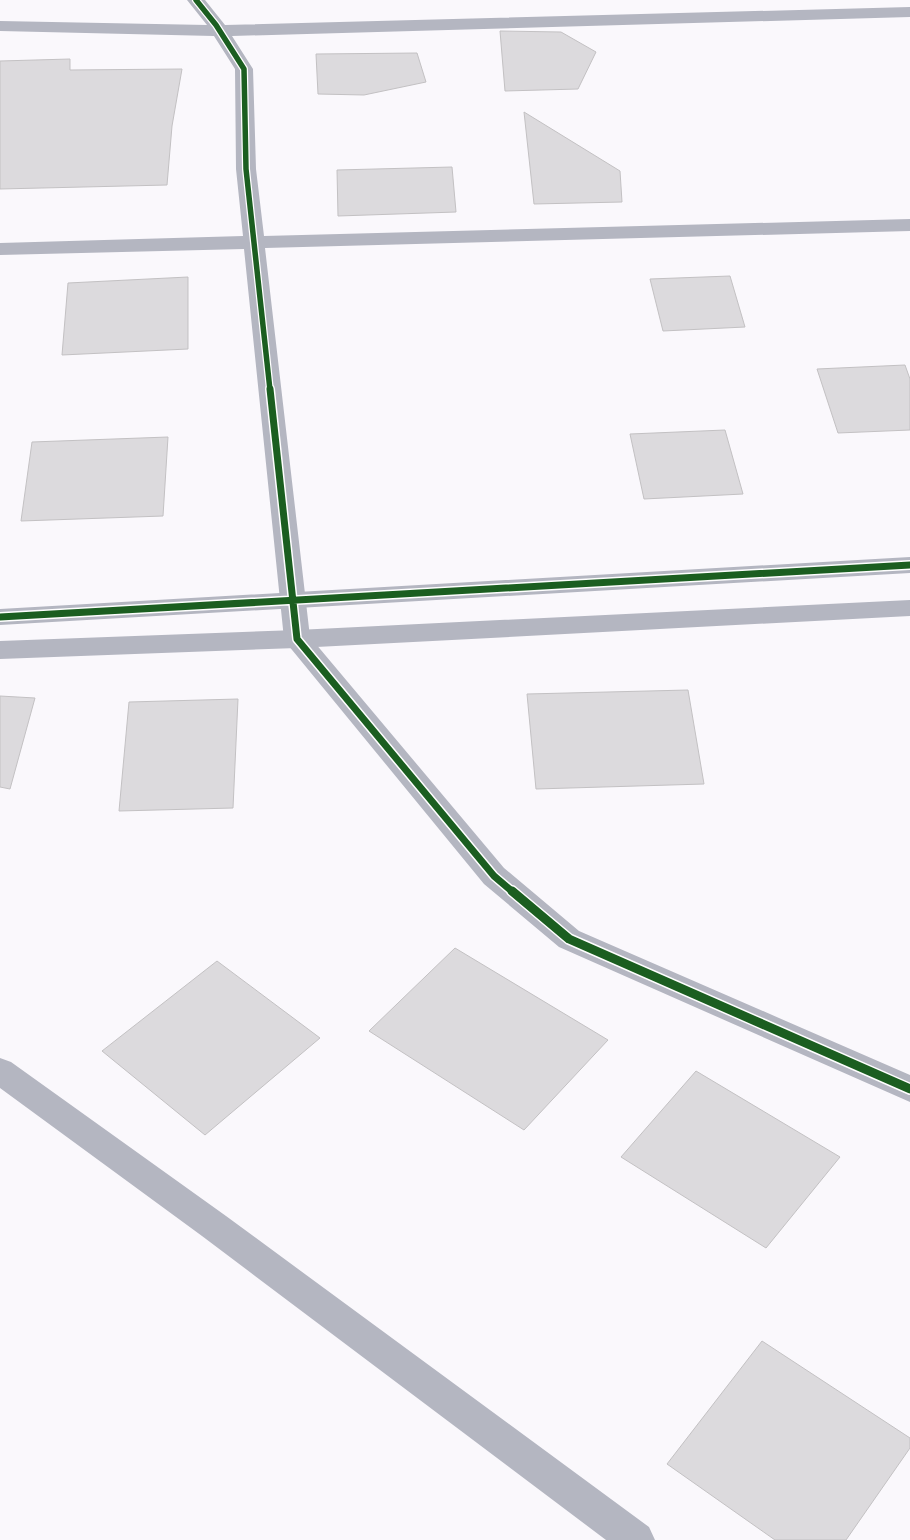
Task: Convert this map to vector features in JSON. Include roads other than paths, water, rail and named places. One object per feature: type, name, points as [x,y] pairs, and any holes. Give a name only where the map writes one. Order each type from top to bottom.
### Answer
[{"type":"street","points":[[196,0],[220,31],[244,69],[246,169],[298,639],[494,876],[569,939],[910,1089]]},
{"type":"street","points":[[0,26],[220,31],[868,6],[910,12]]},
{"type":"street","points":[[0,249],[910,225]]},
{"type":"street","points":[[0,617],[910,565]]},
{"type":"street","points":[[0,650],[298,639],[910,608]]},
{"type":"street","points":[[0,1071],[214,1226],[636,1540]]}]
